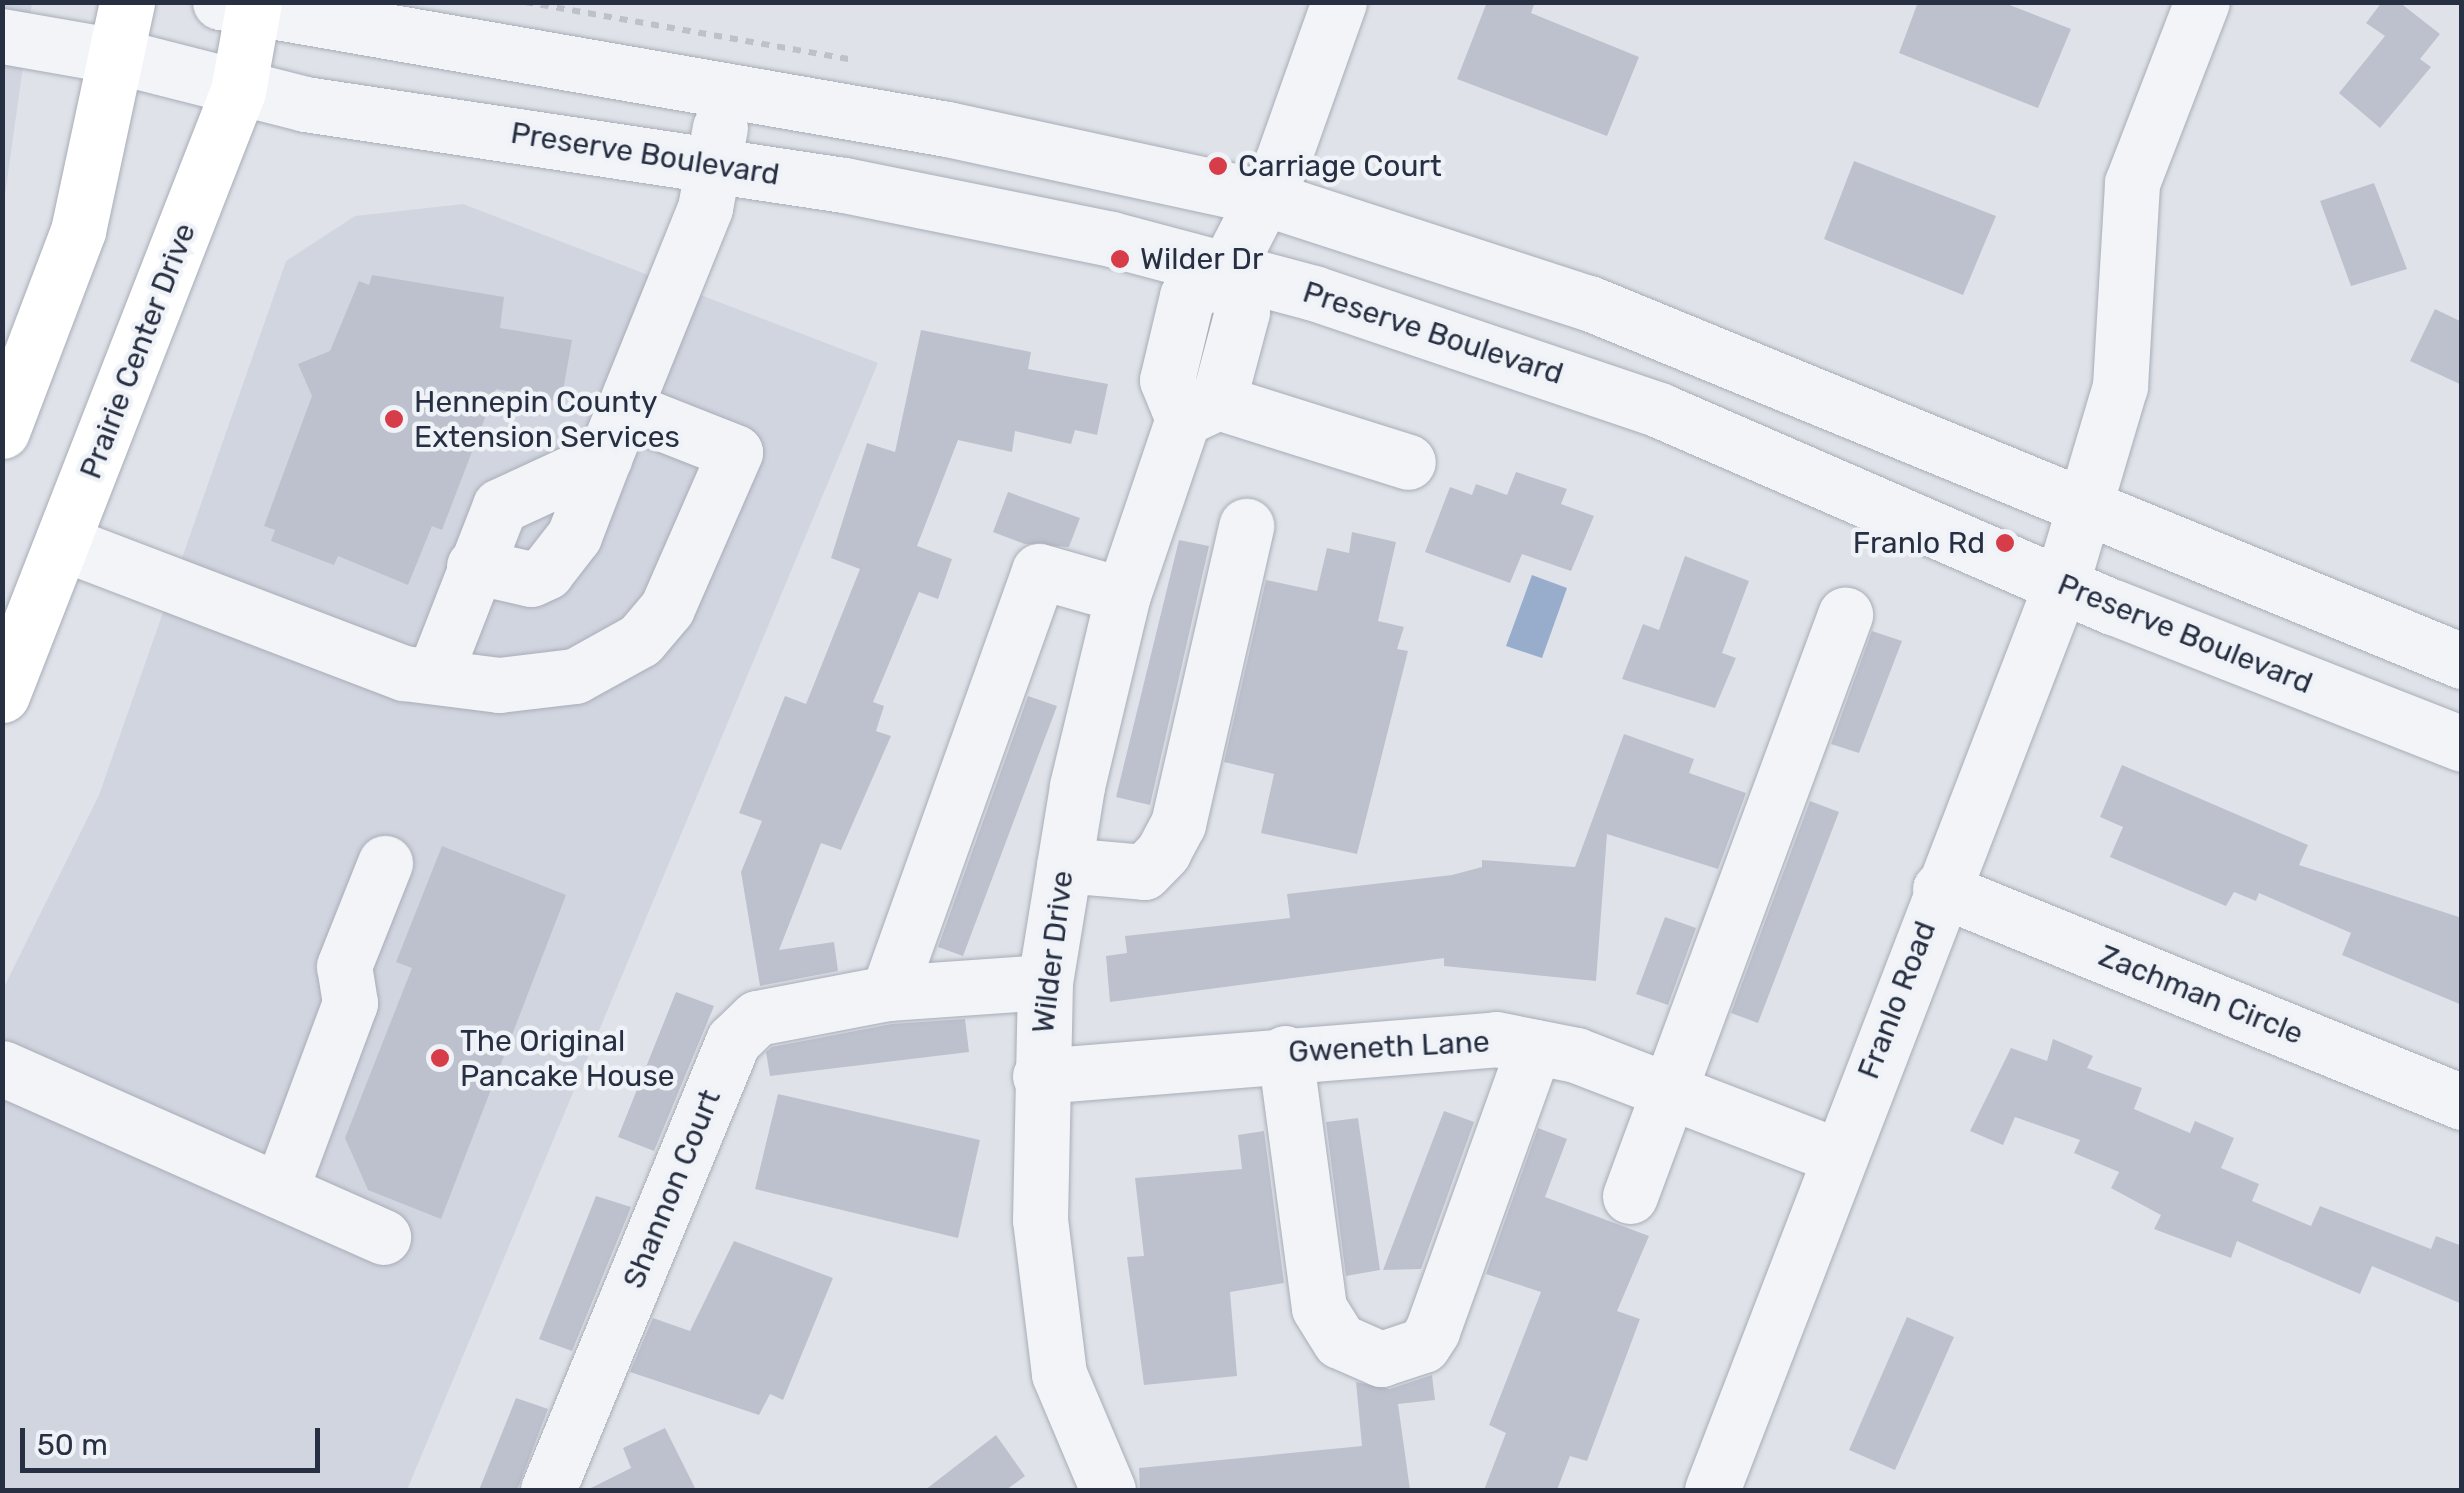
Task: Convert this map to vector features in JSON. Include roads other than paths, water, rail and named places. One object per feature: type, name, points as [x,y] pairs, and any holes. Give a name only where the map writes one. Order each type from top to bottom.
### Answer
[{"type":"main road","points":[[2,431],[78,231],[127,2]]},
{"type":"main road","name":"Prairie Center Drive","points":[[2,694],[238,91],[242,5]]},
{"type":"street","points":[[1339,2],[1282,162],[1227,269],[1187,296],[1167,380],[1200,411],[1408,462]]},
{"type":"street","points":[[242,5],[727,90],[1262,197],[1588,304],[2082,510],[2462,661]]},
{"type":"street","name":"Franlo Road","points":[[1712,1490],[1940,889],[2062,585],[2120,386],[2132,183],[2187,7]]},
{"type":"street","name":"Preserve Boulevard","points":[[2,36],[117,56],[238,91],[713,162],[1112,238],[1227,269],[1481,346],[1660,410],[2062,585],[2462,744]]},
{"type":"street","points":[[474,566],[530,578],[546,572],[574,536],[705,208],[727,90]]},
{"type":"street","points":[[63,543],[404,673],[499,685],[575,676],[640,640],[667,608],[735,452],[626,409]]},
{"type":"street","name":"Wilder Drive","points":[[1108,1490],[1059,1374],[1040,1220],[1040,1076],[1045,982],[1064,865],[1123,595],[1200,411]]},
{"type":"street","points":[[434,675],[500,506],[604,458]]},
{"type":"street","points":[[1064,865],[1144,872],[1164,852],[1178,824],[1246,526]]},
{"type":"street","points":[[888,993],[1040,570],[1123,595]]},
{"type":"street","points":[[1630,1196],[1845,616]]},
{"type":"street","points":[[280,1190],[350,1003],[344,966],[384,863]]},
{"type":"street","name":"Zachman Circle","points":[[1940,889],[2462,1102]]},
{"type":"street","name":"Shannon Court","points":[[548,1490],[733,1040],[758,1018],[888,993],[1045,982]]},
{"type":"street","name":"Gweneth Lane","points":[[1040,1076],[1438,1039],[1534,1047],[1576,1055],[1838,1156]]},
{"type":"street","points":[[1285,1053],[1319,1308],[1340,1341],[1382,1358],[1423,1345],[1432,1331],[1534,1047]]},
{"type":"street","points":[[2,1068],[383,1238]]},
{"type":"water","points":[[1532,575],[1567,588],[1542,658],[1506,646]]},
{"type":"place","name":"Carriage Court","points":[[1218,166]]},
{"type":"place","name":"Wilder Dr","points":[[1120,259]]},
{"type":"place","name":"Hennepin County Extension Services","points":[[394,419]]},
{"type":"place","name":"Franlo Rd","points":[[2005,543]]},
{"type":"place","name":"The Original Pancake House","points":[[440,1058]]}]
